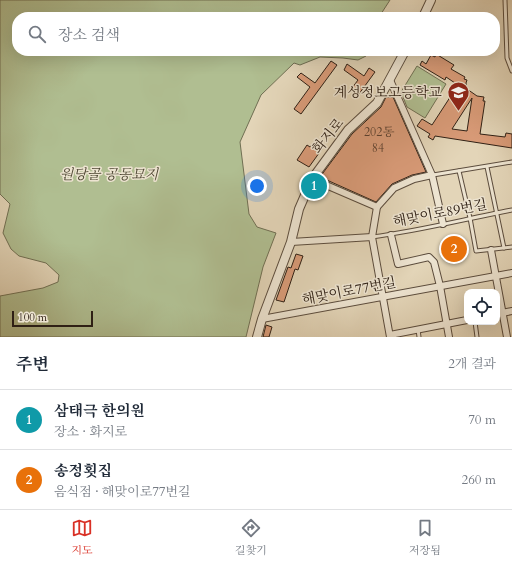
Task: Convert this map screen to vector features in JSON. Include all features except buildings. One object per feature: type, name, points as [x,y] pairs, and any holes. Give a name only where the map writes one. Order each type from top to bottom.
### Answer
[{"type":"street","points":[[425,12],[429,1]]},
{"type":"street","name":"화지로","points":[[257,337],[262,319],[291,242],[299,209],[312,179],[348,130],[377,103],[402,56]]},
{"type":"street","points":[[390,80],[432,175],[443,224]]},
{"type":"street","points":[[432,175],[414,179],[394,188],[377,207],[372,237],[390,336],[464,321]]},
{"type":"street","points":[[312,179],[377,207]]},
{"type":"street","name":"해맞이로77번길","points":[[391,235],[398,264],[429,257],[434,262],[440,286]]},
{"type":"street","points":[[291,242],[372,237]]},
{"type":"street","points":[[491,250],[497,289]]},
{"type":"street","name":"해맞이로77번길","points":[[262,319],[512,273]]},
{"type":"street","points":[[440,286],[449,337]]},
{"type":"street","points":[[507,337],[500,313],[512,311]]},
{"type":"lane","points":[[505,0],[507,58],[512,71]]},
{"type":"lane","points":[[432,175],[512,162]]},
{"type":"lane","points":[[487,167],[504,248]]},
{"type":"lane","points":[[459,171],[476,251],[512,247]]},
{"type":"lane","name":"해맞이로89번길","points":[[372,237],[421,230],[470,218],[512,210]]},
{"type":"lane","points":[[475,325],[477,337]]},
{"type":"lane","points":[[418,329],[419,337]]},
{"type":"green space","name":"원당골 공동묘지","points":[[0,0],[390,0],[382,12],[12,12],[12,56],[366,56],[358,60],[320,57],[300,65],[294,63],[261,95],[240,142],[249,214],[257,227],[276,233],[263,267],[246,337],[0,337],[0,296],[43,288],[58,282],[59,275],[46,263],[19,256],[11,249],[3,233],[10,204],[0,194]]},
{"type":"green space","points":[[417,66],[446,84],[425,118],[407,107],[401,92]]},
{"type":"place","name":"계성정보고등학교","points":[[458,112]]},
{"type":"place","name":"삼태극 한의원","points":[[314,186]]},
{"type":"place","name":"송정횟집","points":[[454,249]]}]
